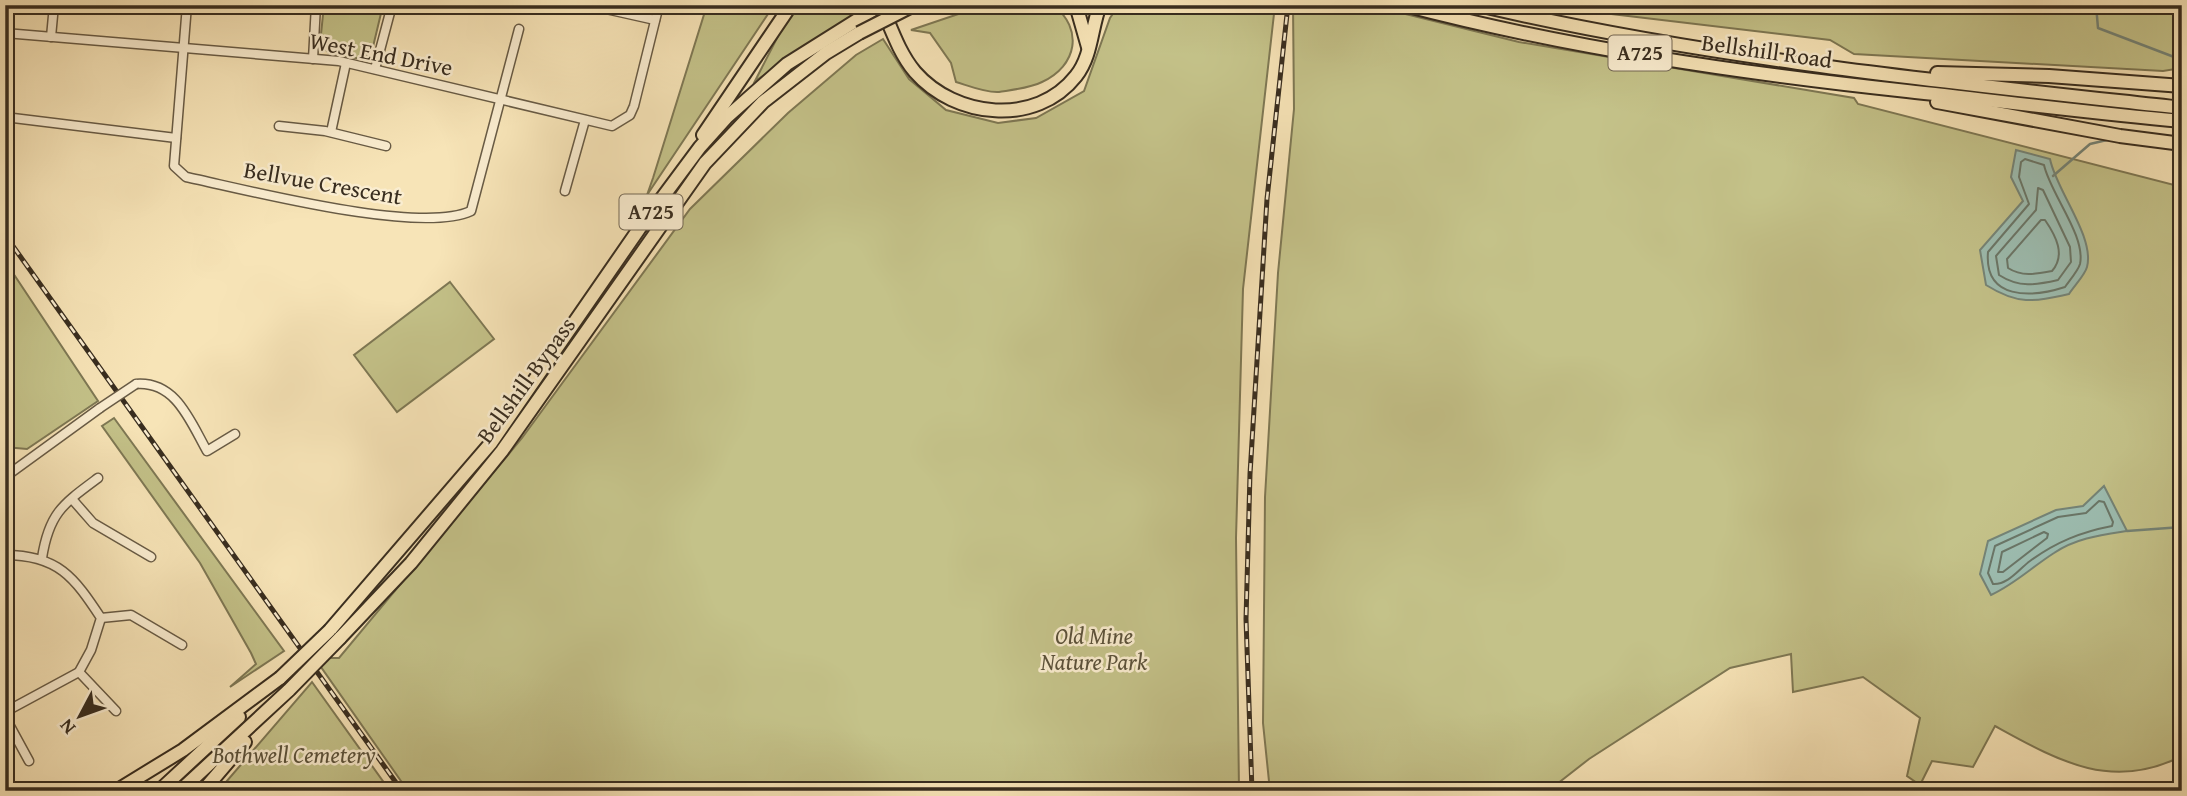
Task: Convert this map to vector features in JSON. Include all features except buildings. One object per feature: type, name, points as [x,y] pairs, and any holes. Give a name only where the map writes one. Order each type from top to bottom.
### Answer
[{"type":"highway","points":[[674,179],[791,5]]},
{"type":"highway","points":[[881,5],[903,56],[924,82],[957,103],[984,111],[1007,111],[1046,101],[1077,75],[1089,50],[1100,5]]},
{"type":"highway","name":"Bellshill Bypass","points":[[180,791],[287,692],[491,443],[674,179],[727,117],[787,64],[853,20],[881,5]]},
{"type":"highway","points":[[1076,5],[1089,50]]},
{"type":"highway","name":"Bellshill Road","points":[[1404,5],[1519,32],[1878,89]]},
{"type":"highway","name":"Bellshill Road","points":[[1478,5],[1637,38],[1863,70]]},
{"type":"highway","name":"Bellshill Bypass","points":[[159,791],[280,678],[335,634],[411,563],[502,451],[705,163],[763,102],[826,53],[912,6]]},
{"type":"highway","name":"A725","points":[[1863,70],[2049,76],[2182,86]]},
{"type":"highway","name":"A725","points":[[1863,70],[2031,94],[2182,108]]},
{"type":"highway","name":"A725","points":[[1878,89],[2182,121]]},
{"type":"highway","name":"A725","points":[[1878,89],[1998,114],[2182,144]]},
{"type":"highway","points":[[116,791],[183,750],[280,678]]},
{"type":"highway","points":[[202,791],[287,692]]},
{"type":"street","points":[[51,37],[54,5]]},
{"type":"street","name":"Bellvue Crescent","points":[[187,5],[174,166],[186,177],[313,204],[420,219],[456,218],[471,211],[503,99]]},
{"type":"street","points":[[313,59],[316,5]]},
{"type":"street","points":[[375,69],[393,5]]},
{"type":"street","points":[[588,5],[655,20],[659,5]]},
{"type":"street","name":"West End Drive","points":[[5,33],[346,63],[611,126],[630,115],[634,106],[655,20]]},
{"type":"street","points":[[503,99],[519,29]]},
{"type":"street","points":[[331,132],[346,63]]},
{"type":"street","points":[[5,117],[176,138]]},
{"type":"street","points":[[565,191],[585,120]]},
{"type":"street","points":[[279,126],[331,132],[386,146]]},
{"type":"street","points":[[5,477],[136,384],[150,383],[174,395],[207,451],[235,435]]},
{"type":"street","points":[[42,558],[46,530],[60,508],[98,478]]},
{"type":"street","points":[[72,499],[93,523],[151,557]]},
{"type":"street","points":[[5,555],[42,558],[74,577],[101,618]]},
{"type":"street","points":[[101,618],[131,615],[182,645]]},
{"type":"street","points":[[29,761],[5,715],[79,672],[91,650],[101,618]]},
{"type":"street","points":[[79,672],[116,711]]},
{"type":"green space","points":[[324,5],[383,5],[372,51],[361,59],[329,53],[320,44]]},
{"type":"green space","points":[[707,5],[774,5],[647,195],[653,178]]},
{"type":"green space","points":[[794,5],[874,5],[755,81]]},
{"type":"green space","points":[[985,5],[1053,5],[1063,15],[1072,36],[1069,57],[1063,67],[1037,84],[999,92],[956,82],[951,63],[930,33],[911,30]]},
{"type":"green space","name":"Old Mine Nature Park","points":[[1119,5],[1275,5],[1243,289],[1236,538],[1239,791],[408,791],[321,667],[330,658],[339,658],[522,438],[690,209],[788,113],[856,55],[883,39],[909,79],[946,110],[998,123],[1036,118],[1084,91],[1110,18]]},
{"type":"green space","points":[[1293,5],[1369,5],[1519,42],[1854,98],[1858,104],[2182,187],[2182,756],[2156,766],[2132,771],[2108,771],[2063,760],[1995,726],[1973,767],[1932,761],[1920,785],[1907,776],[1920,718],[1863,677],[1793,692],[1791,654],[1730,668],[1589,759],[1548,791],[1270,791],[1263,723],[1265,497],[1278,273],[1294,109]]},
{"type":"green space","points":[[1562,5],[2182,5],[2182,68],[2163,71],[1854,54],[1830,40],[1586,11]]},
{"type":"green space","points":[[5,261],[98,401],[27,449],[5,447]]},
{"type":"green space","points":[[450,282],[494,339],[397,412],[354,355]]},
{"type":"green space","points":[[114,418],[284,651],[230,687],[256,664],[200,563],[102,426]]},
{"type":"green space","name":"Bothwell Cemetery","points":[[312,682],[390,791],[222,791],[220,789]]},
{"type":"water","points":[[2016,150],[2050,159],[2059,185],[2080,228],[2088,255],[2087,267],[2069,294],[2026,300],[2007,296],[1986,285],[1980,250],[2023,201],[2011,177]]},
{"type":"water","points":[[2104,486],[2127,531],[2071,544],[1991,595],[1980,574],[1988,541],[2056,510],[2083,506]]},
{"type":"waterway","points":[[2096,5],[2098,28],[2182,60]]},
{"type":"waterway","points":[[2053,176],[2090,144],[2111,139]]},
{"type":"waterway","points":[[2127,531],[2182,527]]},
{"type":"railway","points":[[1252,791],[1246,619],[1250,474],[1267,199],[1288,5]]},
{"type":"railway","points":[[5,235],[402,791]]}]
